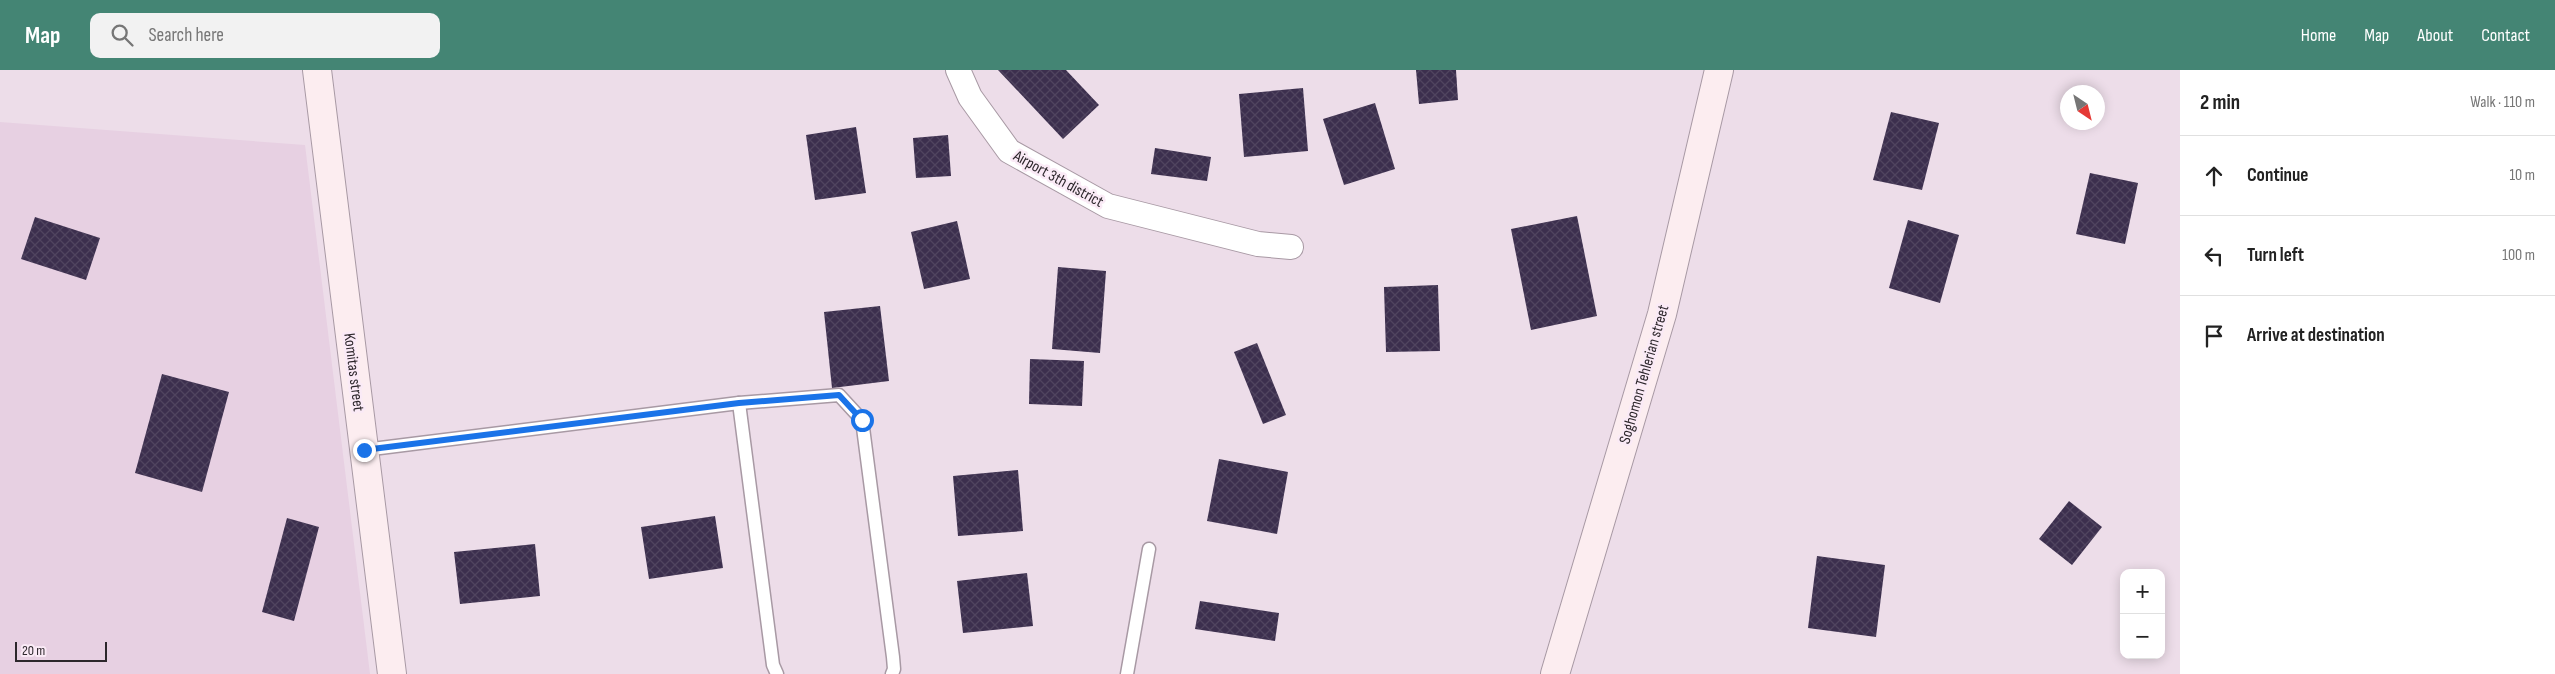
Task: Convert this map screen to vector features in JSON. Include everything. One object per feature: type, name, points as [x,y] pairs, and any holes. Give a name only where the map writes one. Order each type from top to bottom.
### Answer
[{"type":"street","name":"Komitas street","points":[[317,70],[392,674]]},
{"type":"street","name":"Airport 3th district","points":[[958,70],[970,97],[1009,151],[1108,206],[1258,244],[1291,247]]},
{"type":"street","name":"Soghomon Tehlerian street","points":[[1555,674],[1662,314],[1719,70]]},
{"type":"lane","points":[[364,450],[739,403],[839,395],[862,420],[893,657],[894,669],[892,674]]},
{"type":"lane","points":[[739,403],[773,665],[777,674]]},
{"type":"lane","points":[[1127,674],[1149,549]]},
{"type":"shaded area","points":[[0,122],[305,145],[370,674],[0,674]]},
{"type":"building","points":[[998,70],[1066,70],[1099,105],[1063,139]]},
{"type":"building","points":[[1416,70],[1456,70],[1458,100],[1419,104]]},
{"type":"building","points":[[1303,88],[1308,151],[1244,157],[1239,94]]},
{"type":"building","points":[[1375,103],[1395,169],[1344,185],[1323,119]]},
{"type":"building","points":[[1891,112],[1939,123],[1922,190],[1873,180]]},
{"type":"building","points":[[856,127],[866,193],[815,200],[806,135]]},
{"type":"building","points":[[948,135],[951,176],[916,178],[913,138]]},
{"type":"building","points":[[1155,148],[1211,157],[1207,181],[1151,174]]},
{"type":"building","points":[[2090,173],[2138,183],[2125,244],[2076,234]]},
{"type":"building","points":[[1577,216],[1597,316],[1531,330],[1511,229]]},
{"type":"building","points":[[35,217],[100,238],[86,280],[21,259]]},
{"type":"building","points":[[1908,220],[1959,235],[1940,303],[1889,288]]},
{"type":"building","points":[[957,221],[970,279],[924,289],[911,232]]},
{"type":"building","points":[[1058,267],[1106,271],[1100,353],[1052,349]]},
{"type":"building","points":[[1438,285],[1440,351],[1386,352],[1384,287]]},
{"type":"building","points":[[880,306],[889,381],[832,388],[824,312]]},
{"type":"building","points":[[1257,343],[1286,415],[1263,424],[1234,352]]},
{"type":"building","points":[[1030,359],[1084,361],[1082,406],[1029,404]]},
{"type":"building","points":[[162,374],[229,392],[202,492],[135,473]]},
{"type":"building","points":[[1219,459],[1288,472],[1277,534],[1207,521]]},
{"type":"building","points":[[1018,470],[1023,531],[958,536],[953,476]]},
{"type":"building","points":[[2069,501],[2102,527],[2072,565],[2039,539]]},
{"type":"building","points":[[715,516],[723,568],[649,579],[641,527]]},
{"type":"building","points":[[287,518],[319,527],[294,621],[262,612]]},
{"type":"building","points":[[535,544],[540,596],[460,604],[454,552]]},
{"type":"building","points":[[1817,556],[1885,565],[1876,637],[1808,628]]},
{"type":"building","points":[[1027,573],[1033,626],[963,633],[957,581]]},
{"type":"building","points":[[1200,601],[1279,613],[1275,641],[1195,629]]},
{"type":"route","points":[[364,450],[739,403],[839,395],[862,420]]}]
